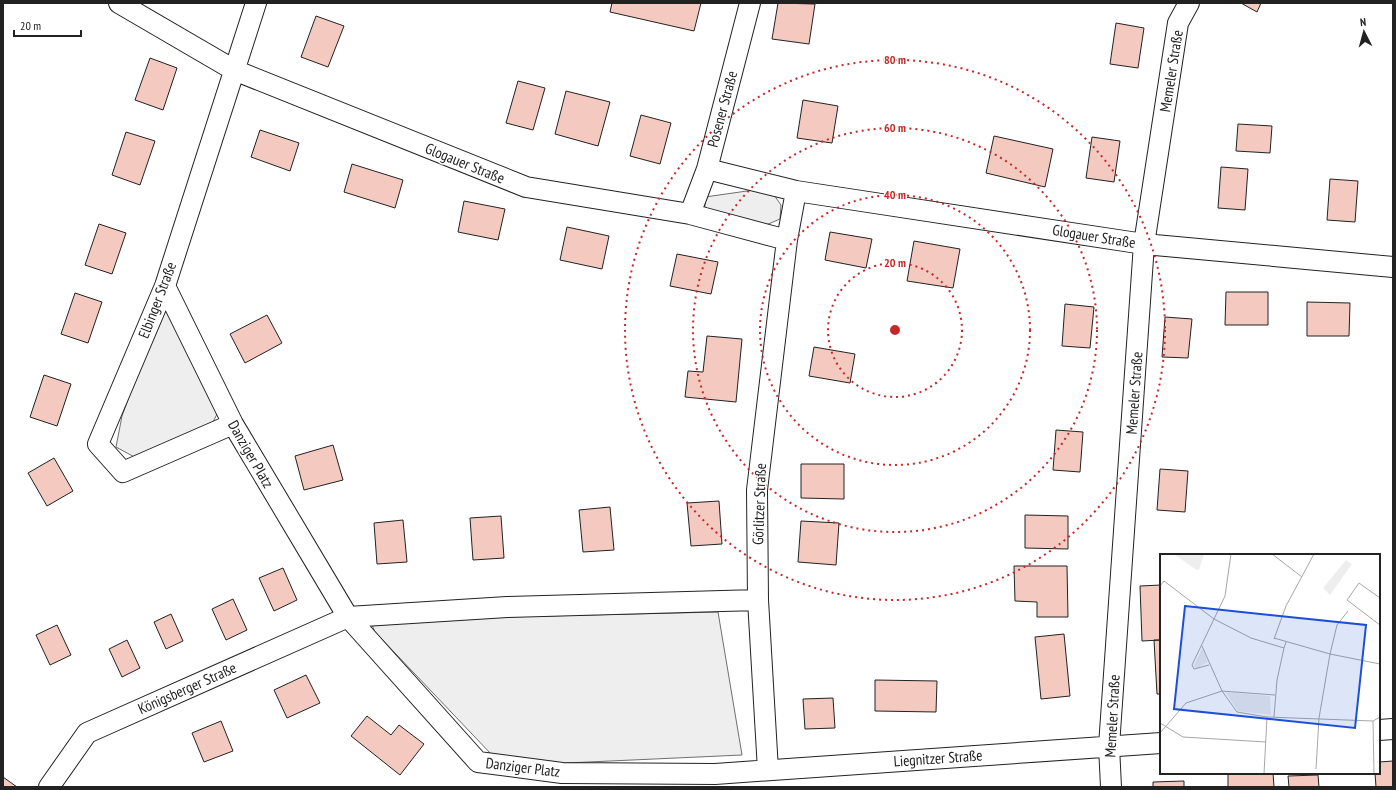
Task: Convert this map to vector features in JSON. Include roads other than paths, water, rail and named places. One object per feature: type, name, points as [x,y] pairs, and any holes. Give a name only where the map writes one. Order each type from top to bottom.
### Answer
[{"type":"street","name":"Glogauer Straße","points":[[119,3],[234,70],[526,187],[690,214],[787,240]]},
{"type":"street","name":"Elbinger Straße","points":[[233,424],[123,472],[98,444],[165,286],[256,3]]},
{"type":"street","name":"Posener Straße","points":[[690,214],[707,169],[750,3]]},
{"type":"street","name":"Memeler Straße","points":[[1111,787],[1109,746],[1144,244],[1178,23],[1189,3]]},
{"type":"street","name":"Glogauer Straße","points":[[707,169],[796,192],[1144,244],[1393,267]]},
{"type":"street","points":[[787,240],[796,192]]},
{"type":"street","name":"Görlitzer Straße","points":[[768,770],[758,600],[757,490],[787,240]]},
{"type":"street","name":"Danziger Platz","points":[[165,286],[233,424],[348,616],[478,762],[562,773],[716,780]]},
{"type":"street","points":[[348,616],[507,607],[758,600]]},
{"type":"street","name":"Königsberger Straße","points":[[49,787],[87,733],[348,616]]},
{"type":"street","points":[[1380,730],[1393,729]]},
{"type":"street","name":"Liegnitzer Straße","points":[[716,780],[768,770],[1160,743]]}]
